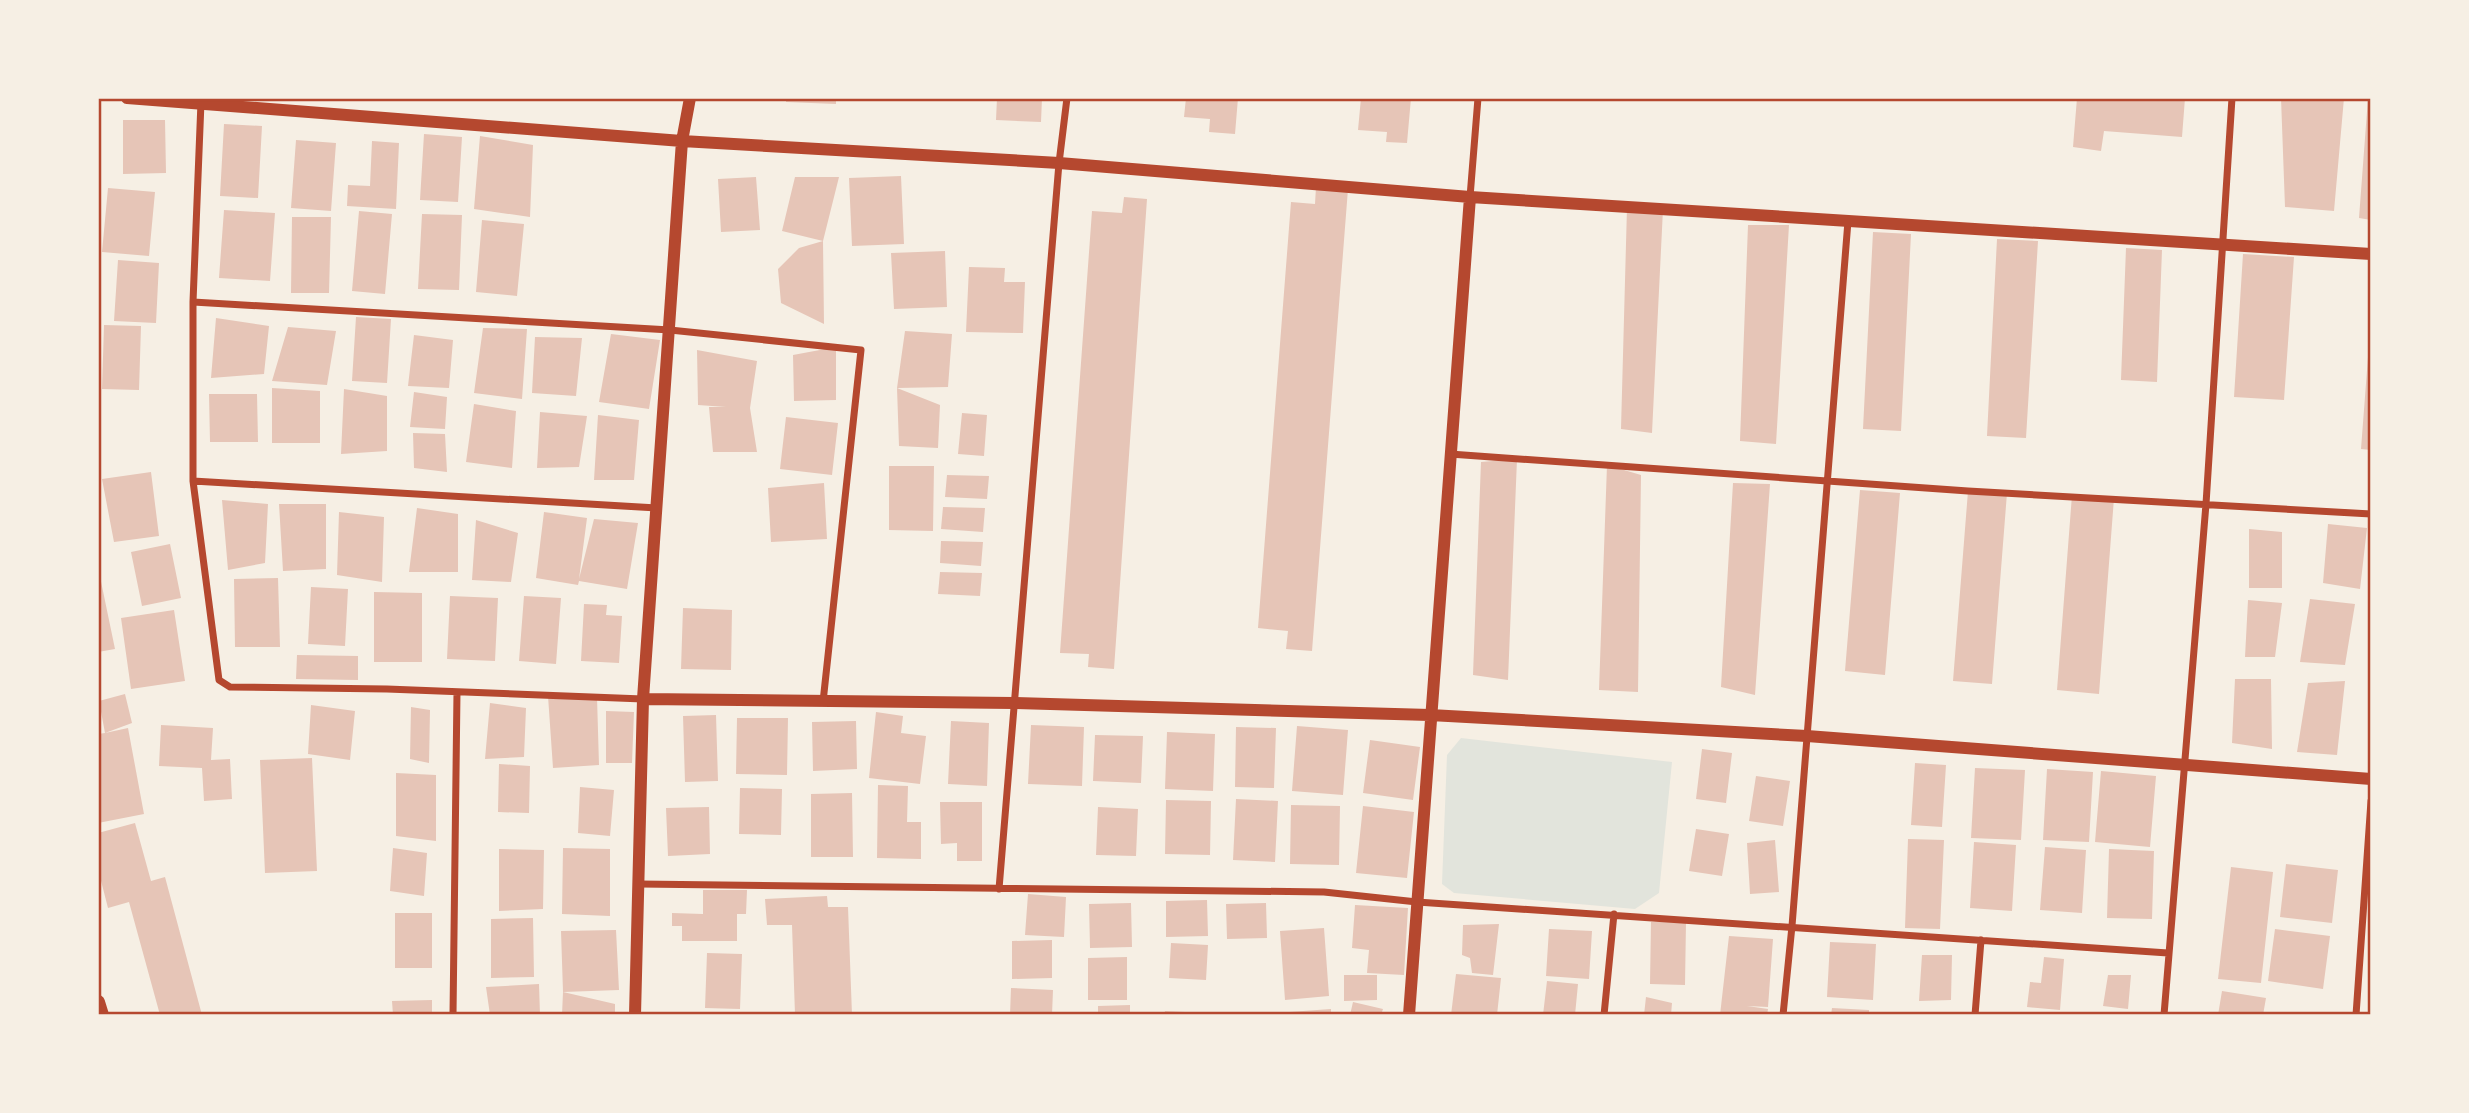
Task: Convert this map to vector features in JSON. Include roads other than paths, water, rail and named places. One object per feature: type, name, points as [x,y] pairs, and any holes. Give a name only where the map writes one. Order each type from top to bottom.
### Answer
[{"type":"main road","points":[[98,1002],[102,1015]]},
{"type":"street","points":[[127,98],[201,100],[682,141],[1059,163],[1470,197],[2371,254]]},
{"type":"street","points":[[635,1015],[643,699],[682,141],[690,98]]},
{"type":"street","points":[[999,888],[1059,163],[1067,98]]},
{"type":"street","points":[[1409,1015],[1478,98]]},
{"type":"street","points":[[2164,1015],[2206,504],[2232,98]]},
{"type":"street","points":[[201,100],[193,302],[193,481],[219,680],[230,687],[643,699],[1013,704],[1430,715],[1807,736],[2371,779]]},
{"type":"street","points":[[1783,1015],[1848,221]]},
{"type":"street","points":[[193,302],[670,330],[861,350],[823,702]]},
{"type":"street","points":[[1450,454],[1968,491],[2371,514]]},
{"type":"street","points":[[193,481],[657,508]]},
{"type":"street","points":[[453,1015],[457,692]]},
{"type":"street","points":[[2356,1015],[2371,802]]},
{"type":"street","points":[[639,884],[1324,892],[1417,902],[2168,953]]},
{"type":"street","points":[[1604,1015],[1614,914]]},
{"type":"street","points":[[1975,1015],[1981,940]]}]
